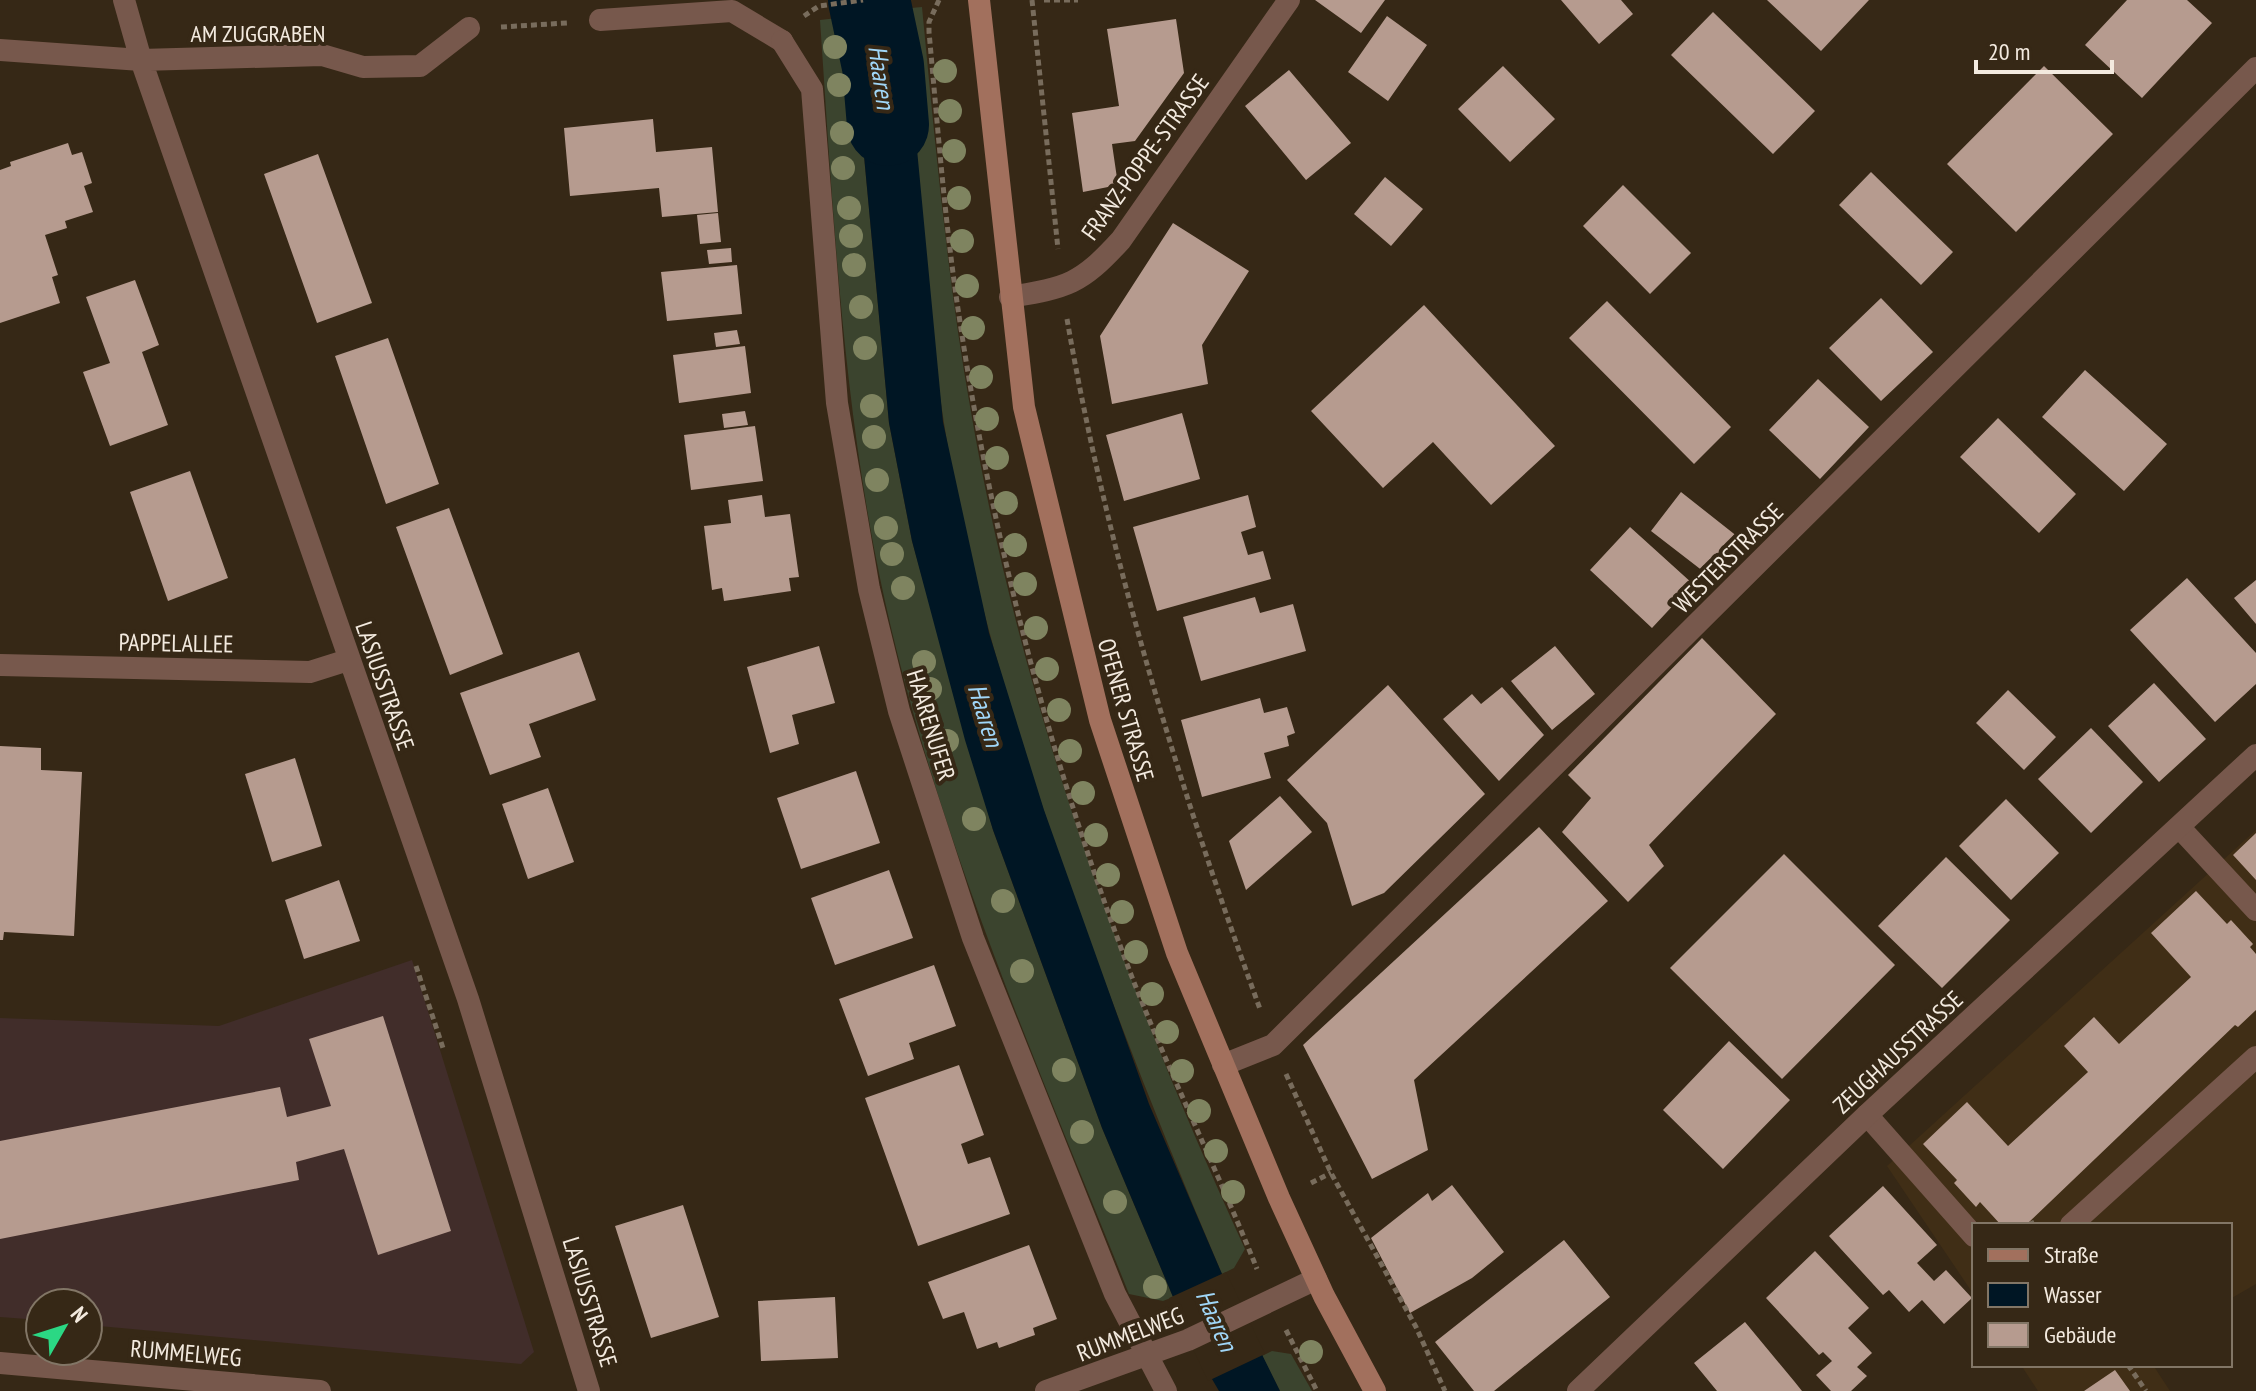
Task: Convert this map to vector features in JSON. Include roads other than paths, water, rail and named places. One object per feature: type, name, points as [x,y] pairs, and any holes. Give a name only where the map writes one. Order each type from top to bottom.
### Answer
[{"type":"main road","name":"OFENER STRASSE","points":[[979,0],[1024,407],[1040,484],[1100,720],[1177,953],[1316,1279],[1375,1391]]},
{"type":"street","name":"LASIUSSTRASSE","points":[[124,0],[141,60],[468,999],[589,1391]]},
{"type":"street","name":"FRANZ-POPPE-STRASSE","points":[[1010,297],[1062,288],[1092,271],[1121,240],[1289,0]]},
{"type":"street","name":"HAARENUFER","points":[[600,20],[732,11],[782,41],[812,89],[837,403],[869,589],[894,696],[973,938],[1099,1257],[1166,1391]]},
{"type":"street","name":"AM ZUGGRABEN","points":[[0,50],[141,60],[322,55],[363,67],[420,66],[469,28]]},
{"type":"street","name":"WESTERSTRASSE","points":[[1223,1065],[1273,1045],[1866,457],[2035,284],[2256,68]]},
{"type":"street","name":"PAPPELALLEE","points":[[0,665],[310,672],[348,660]]},
{"type":"street","name":"ZEUGHAUSSTRASSE","points":[[1578,1391],[1867,1115],[2256,755]]},
{"type":"street","points":[[2180,828],[2256,910]]},
{"type":"street","points":[[2073,1223],[2256,1057]]},
{"type":"street","points":[[1867,1115],[1972,1234]]},
{"type":"street","name":"RUMMELWEG","points":[[1046,1391],[1188,1340],[1316,1279]]},
{"type":"street","name":"RUMMELWEG","points":[[0,1363],[320,1391]]},
{"type":"water","points":[[900,9],[908,55],[943,422],[989,633],[1044,810],[1149,1104],[1222,1274],[1280,1391],[1219,1391],[1212,1379],[1173,1297],[1102,1128],[993,830],[965,740],[912,541],[889,423],[856,70],[846,17]]},
{"type":"waterway","name":"Haaren","points":[[869,0],[883,66],[888,125]]}]
